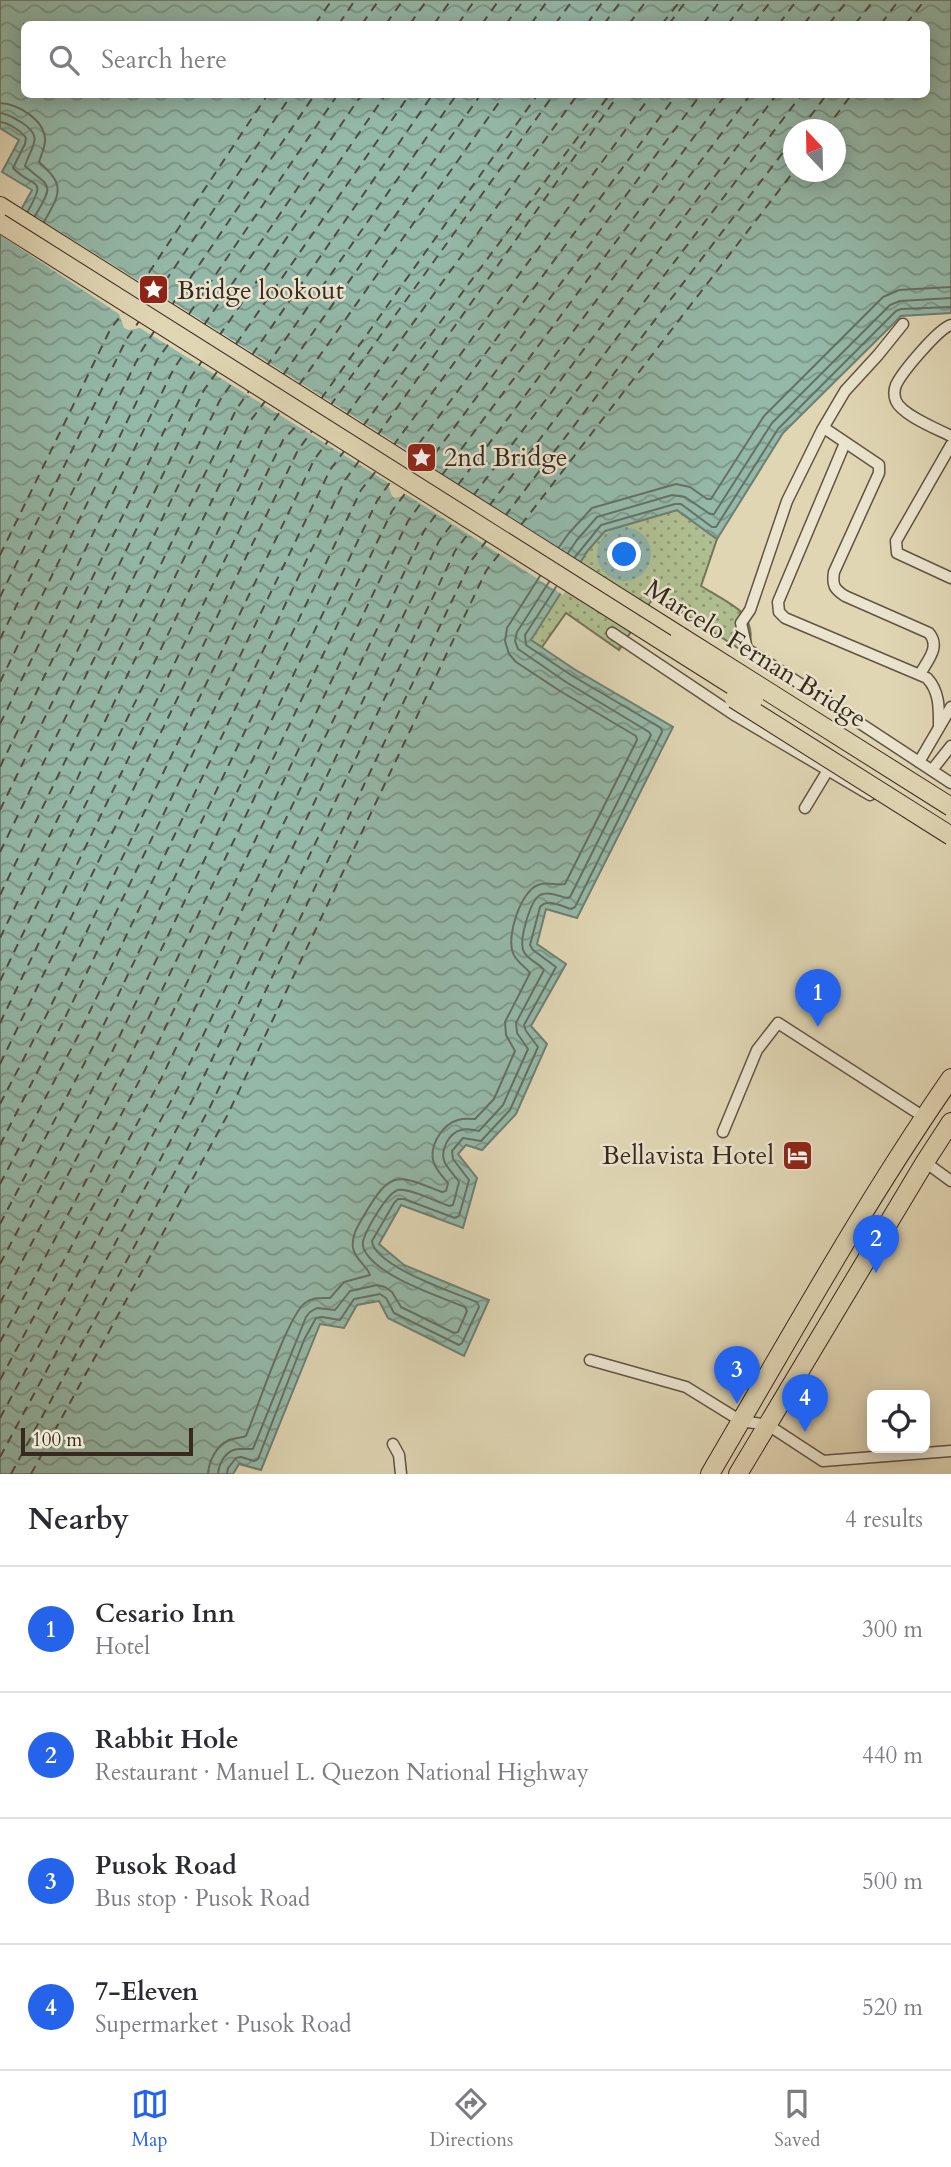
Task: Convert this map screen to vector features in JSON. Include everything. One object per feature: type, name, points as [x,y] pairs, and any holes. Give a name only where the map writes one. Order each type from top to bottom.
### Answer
[{"type":"main road","name":"Marcelo Fernan Bridge","points":[[0,206],[951,807]]},
{"type":"main road","name":"Marcelo Fernan Bridge","points":[[0,223],[951,824]]},
{"type":"main road","points":[[673,648],[708,682],[951,836]]},
{"type":"main road","points":[[710,1474],[924,1117],[951,1078]]},
{"type":"main road","points":[[738,1474],[951,1122]]},
{"type":"street","points":[[903,324],[845,391],[822,430],[787,501],[750,610],[741,623],[747,649],[765,667],[951,783]]},
{"type":"street","points":[[951,325],[947,325],[933,337],[897,385],[894,396],[904,411],[951,436]]},
{"type":"street","points":[[827,429],[879,465],[879,473],[834,572],[832,583],[836,590],[845,596],[929,633],[935,639],[935,648],[920,674]]},
{"type":"street","points":[[845,443],[778,602],[779,612],[785,618],[927,678],[934,686],[938,700],[939,727]]},
{"type":"street","points":[[951,445],[896,541],[897,553],[951,578]]},
{"type":"street","points":[[612,633],[737,715],[951,842]]},
{"type":"street","points":[[919,762],[951,707]]},
{"type":"street","points":[[932,771],[951,746]]},
{"type":"street","points":[[805,808],[828,770]]},
{"type":"street","points":[[723,1132],[757,1050],[778,1023],[924,1117]]},
{"type":"street","points":[[925,1162],[951,1181]]},
{"type":"street","points":[[590,1360],[686,1387],[741,1421],[768,1425],[822,1461],[951,1451]]},
{"type":"street","points":[[393,1444],[401,1474]]},
{"type":"shaded area","points":[[677,510],[717,539],[701,586],[744,615],[751,634],[746,653],[655,595],[619,650],[566,613],[542,647],[530,640],[588,550],[605,531]]},
{"type":"water","points":[[0,0],[951,0],[951,313],[901,316],[783,433],[717,539],[677,510],[605,531],[588,550],[531,640],[574,669],[673,727],[577,918],[546,909],[537,944],[566,964],[531,1026],[547,1044],[516,1114],[482,1150],[466,1145],[458,1154],[477,1178],[463,1228],[401,1205],[379,1244],[404,1265],[489,1300],[464,1356],[388,1318],[379,1301],[357,1305],[344,1328],[320,1324],[261,1470],[239,1464],[233,1474],[0,1474],[0,213],[14,222],[32,190],[2,172],[19,140],[0,128]]},
{"type":"pier","points":[[19,206],[142,283],[153,281],[159,285],[163,296],[410,452],[420,451],[427,455],[430,466],[584,564],[563,595],[407,495],[395,498],[387,482],[140,328],[124,328],[119,314],[0,235],[0,210],[12,217]]},
{"type":"ferry route","points":[[317,21],[332,0]]},
{"type":"ferry route","points":[[341,21],[355,0]]},
{"type":"ferry route","points":[[364,21],[379,0]]},
{"type":"ferry route","points":[[388,21],[403,0]]},
{"type":"ferry route","points":[[412,21],[427,0]]},
{"type":"ferry route","points":[[436,21],[451,0]]},
{"type":"ferry route","points":[[460,21],[475,0]]},
{"type":"ferry route","points":[[484,21],[499,0]]},
{"type":"ferry route","points":[[508,21],[524,0]]},
{"type":"ferry route","points":[[533,21],[548,0]]},
{"type":"ferry route","points":[[557,21],[573,0]]},
{"type":"ferry route","points":[[589,21],[604,0]]},
{"type":"ferry route","points":[[606,21],[622,0]]},
{"type":"ferry route","points":[[631,21],[647,0]]},
{"type":"ferry route","points":[[664,21],[681,0]]},
{"type":"ferry route","points":[[671,21],[687,0]]},
{"type":"ferry route","points":[[705,21],[721,0]]},
{"type":"ferry route","points":[[730,21],[746,0]]},
{"type":"ferry route","points":[[755,21],[772,0]]},
{"type":"ferry route","points":[[781,21],[797,0]]},
{"type":"ferry route","points":[[806,21],[822,0]]},
{"type":"ferry route","points":[[831,21],[848,0]]},
{"type":"ferry route","points":[[857,21],[874,0]]},
{"type":"ferry route","points":[[883,21],[899,0]]},
{"type":"ferry route","points":[[908,21],[925,0]]},
{"type":"ferry route","points":[[140,286],[265,98]]},
{"type":"ferry route","points":[[156,295],[289,98]]},
{"type":"ferry route","points":[[172,305],[312,98]]},
{"type":"ferry route","points":[[189,314],[335,98]]},
{"type":"ferry route","points":[[204,325],[359,98]]},
{"type":"ferry route","points":[[219,336],[383,98]]},
{"type":"ferry route","points":[[236,344],[407,98]]},
{"type":"ferry route","points":[[252,355],[430,98]]},
{"type":"ferry route","points":[[266,367],[454,98]]},
{"type":"ferry route","points":[[283,375],[478,98]]},
{"type":"ferry route","points":[[299,385],[502,98]]},
{"type":"ferry route","points":[[321,399],[535,98]]},
{"type":"ferry route","points":[[330,406],[551,98]]},
{"type":"ferry route","points":[[346,416],[575,98]]},
{"type":"ferry route","points":[[363,426],[607,98]]},
{"type":"ferry route","points":[[377,436],[616,98]]},
{"type":"ferry route","points":[[393,446],[649,98]]},
{"type":"ferry route","points":[[409,457],[674,98]]},
{"type":"ferry route","points":[[425,467],[698,98]]},
{"type":"ferry route","points":[[442,475],[723,98]]},
{"type":"ferry route","points":[[458,485],[748,98]]},
{"type":"ferry route","points":[[473,496],[774,98]]},
{"type":"ferry route","points":[[489,506],[799,98]]},
{"type":"ferry route","points":[[808,119],[824,98]]},
{"type":"ferry route","points":[[833,119],[849,98]]},
{"type":"ferry route","points":[[505,516],[783,152]]},
{"type":"ferry route","points":[[521,525],[786,182]]},
{"type":"ferry route","points":[[0,555],[110,330],[124,311]]},
{"type":"ferry route","points":[[0,597],[126,340],[140,320]]},
{"type":"ferry route","points":[[0,639],[142,350],[155,330]]},
{"type":"ferry route","points":[[0,682],[157,360],[170,342]]},
{"type":"ferry route","points":[[0,724],[173,370],[187,349]]},
{"type":"ferry route","points":[[0,767],[189,380],[202,361]]},
{"type":"ferry route","points":[[0,810],[204,390],[219,369]]},
{"type":"ferry route","points":[[0,852],[220,400],[234,380]]},
{"type":"ferry route","points":[[0,895],[236,410],[249,391]]},
{"type":"ferry route","points":[[0,938],[251,420],[266,400]]},
{"type":"ferry route","points":[[0,981],[267,430],[282,409]]},
{"type":"ferry route","points":[[0,1023],[283,440],[301,421]]},
{"type":"ferry route","points":[[0,1064],[298,450],[312,431]]},
{"type":"ferry route","points":[[0,1104],[46,1016],[314,460],[328,441]]},
{"type":"ferry route","points":[[0,1145],[62,1024],[330,470],[345,450]]},
{"type":"ferry route","points":[[0,1184],[79,1034],[345,480],[359,461]]},
{"type":"ferry route","points":[[0,1224],[95,1043],[361,490],[376,471]]},
{"type":"ferry route","points":[[0,1264],[112,1052],[377,501],[391,481]]},
{"type":"ferry route","points":[[0,1303],[128,1061],[392,511],[407,491]]},
{"type":"ferry route","points":[[0,1342],[145,1070],[408,521],[424,499]]},
{"type":"ferry route","points":[[0,1380],[161,1079],[424,531],[440,509]]},
{"type":"ferry route","points":[[0,1418],[178,1088],[439,541],[455,520]]},
{"type":"ferry route","points":[[0,1457],[194,1097],[455,551],[471,530]]},
{"type":"ferry route","points":[[11,1474],[210,1107],[471,561],[487,540]]},
{"type":"ferry route","points":[[31,1474],[227,1116],[486,571],[503,549]]},
{"type":"place","name":"Bridge lookout","points":[[154,290]]},
{"type":"place","name":"2nd Bridge","points":[[421,457]]},
{"type":"place","name":"Cesario Inn","points":[[818,1027]]},
{"type":"place","name":"Bellavista Hotel","points":[[797,1155]]},
{"type":"place","name":"Rabbit Hole","points":[[876,1273]]},
{"type":"place","name":"Pusok Road","points":[[737,1404]]},
{"type":"place","name":"7-Eleven","points":[[805,1432]]}]
